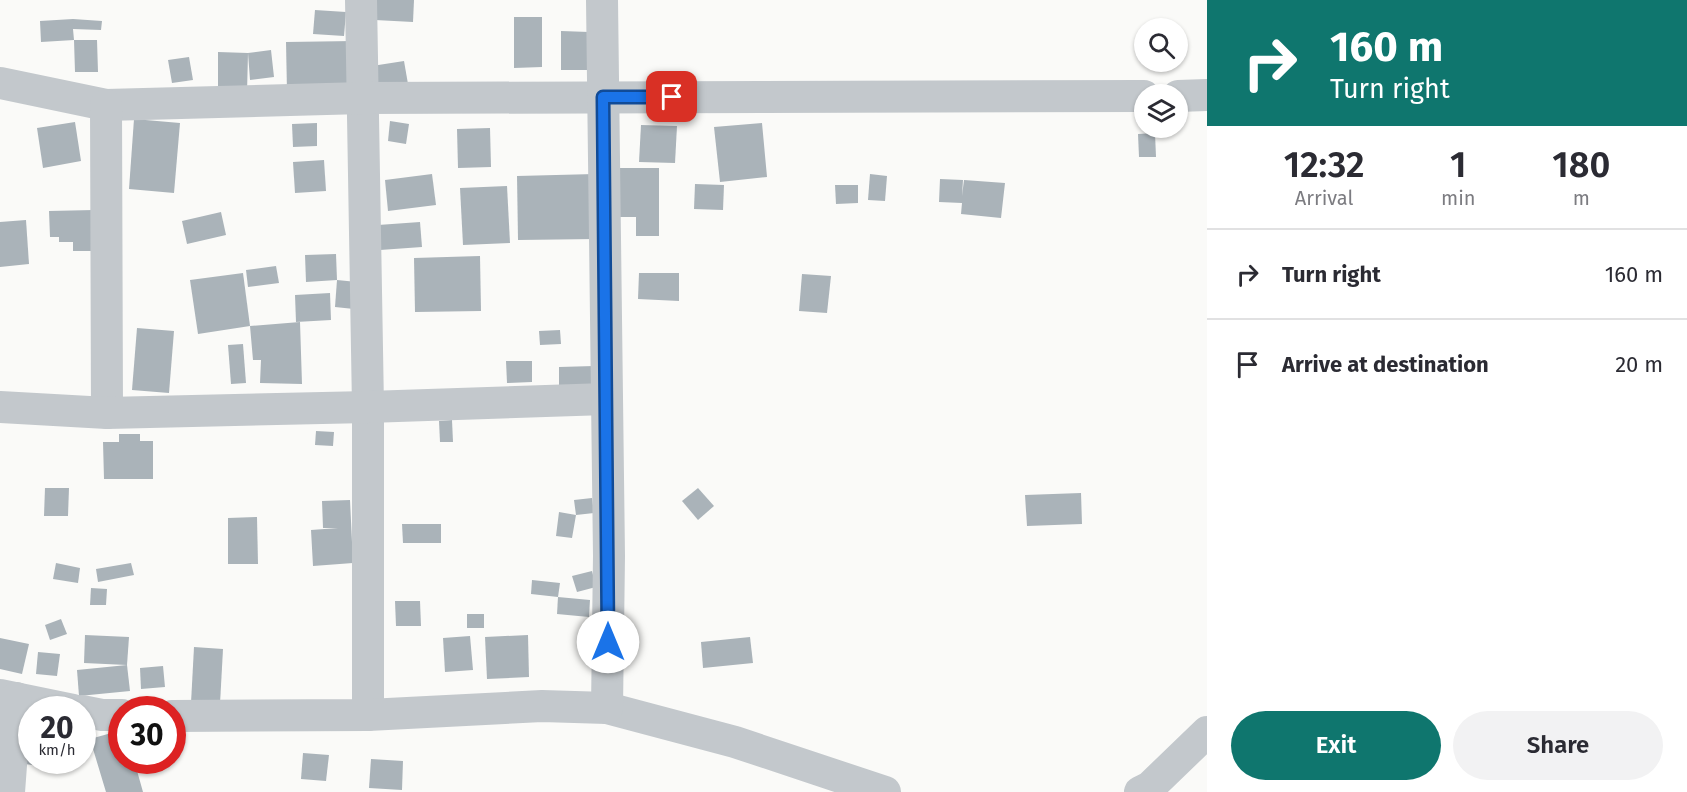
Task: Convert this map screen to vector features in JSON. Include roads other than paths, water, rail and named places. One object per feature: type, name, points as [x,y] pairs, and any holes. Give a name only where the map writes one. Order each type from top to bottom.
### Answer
[{"type":"street","points":[[361,0],[368,407],[368,715]]},
{"type":"street","points":[[602,0],[609,556],[607,708]]},
{"type":"street","points":[[0,83],[106,105],[363,98],[1134,96]]},
{"type":"street","points":[[1188,96],[1207,95]]},
{"type":"street","points":[[106,105],[107,412]]},
{"type":"street","points":[[0,407],[107,412],[606,399]]},
{"type":"street","points":[[8,696],[9,792]]},
{"type":"street","points":[[186,716],[368,715],[543,706],[607,708],[735,742],[885,792]]},
{"type":"street","points":[[1140,792],[1150,787],[1207,732]]}]
